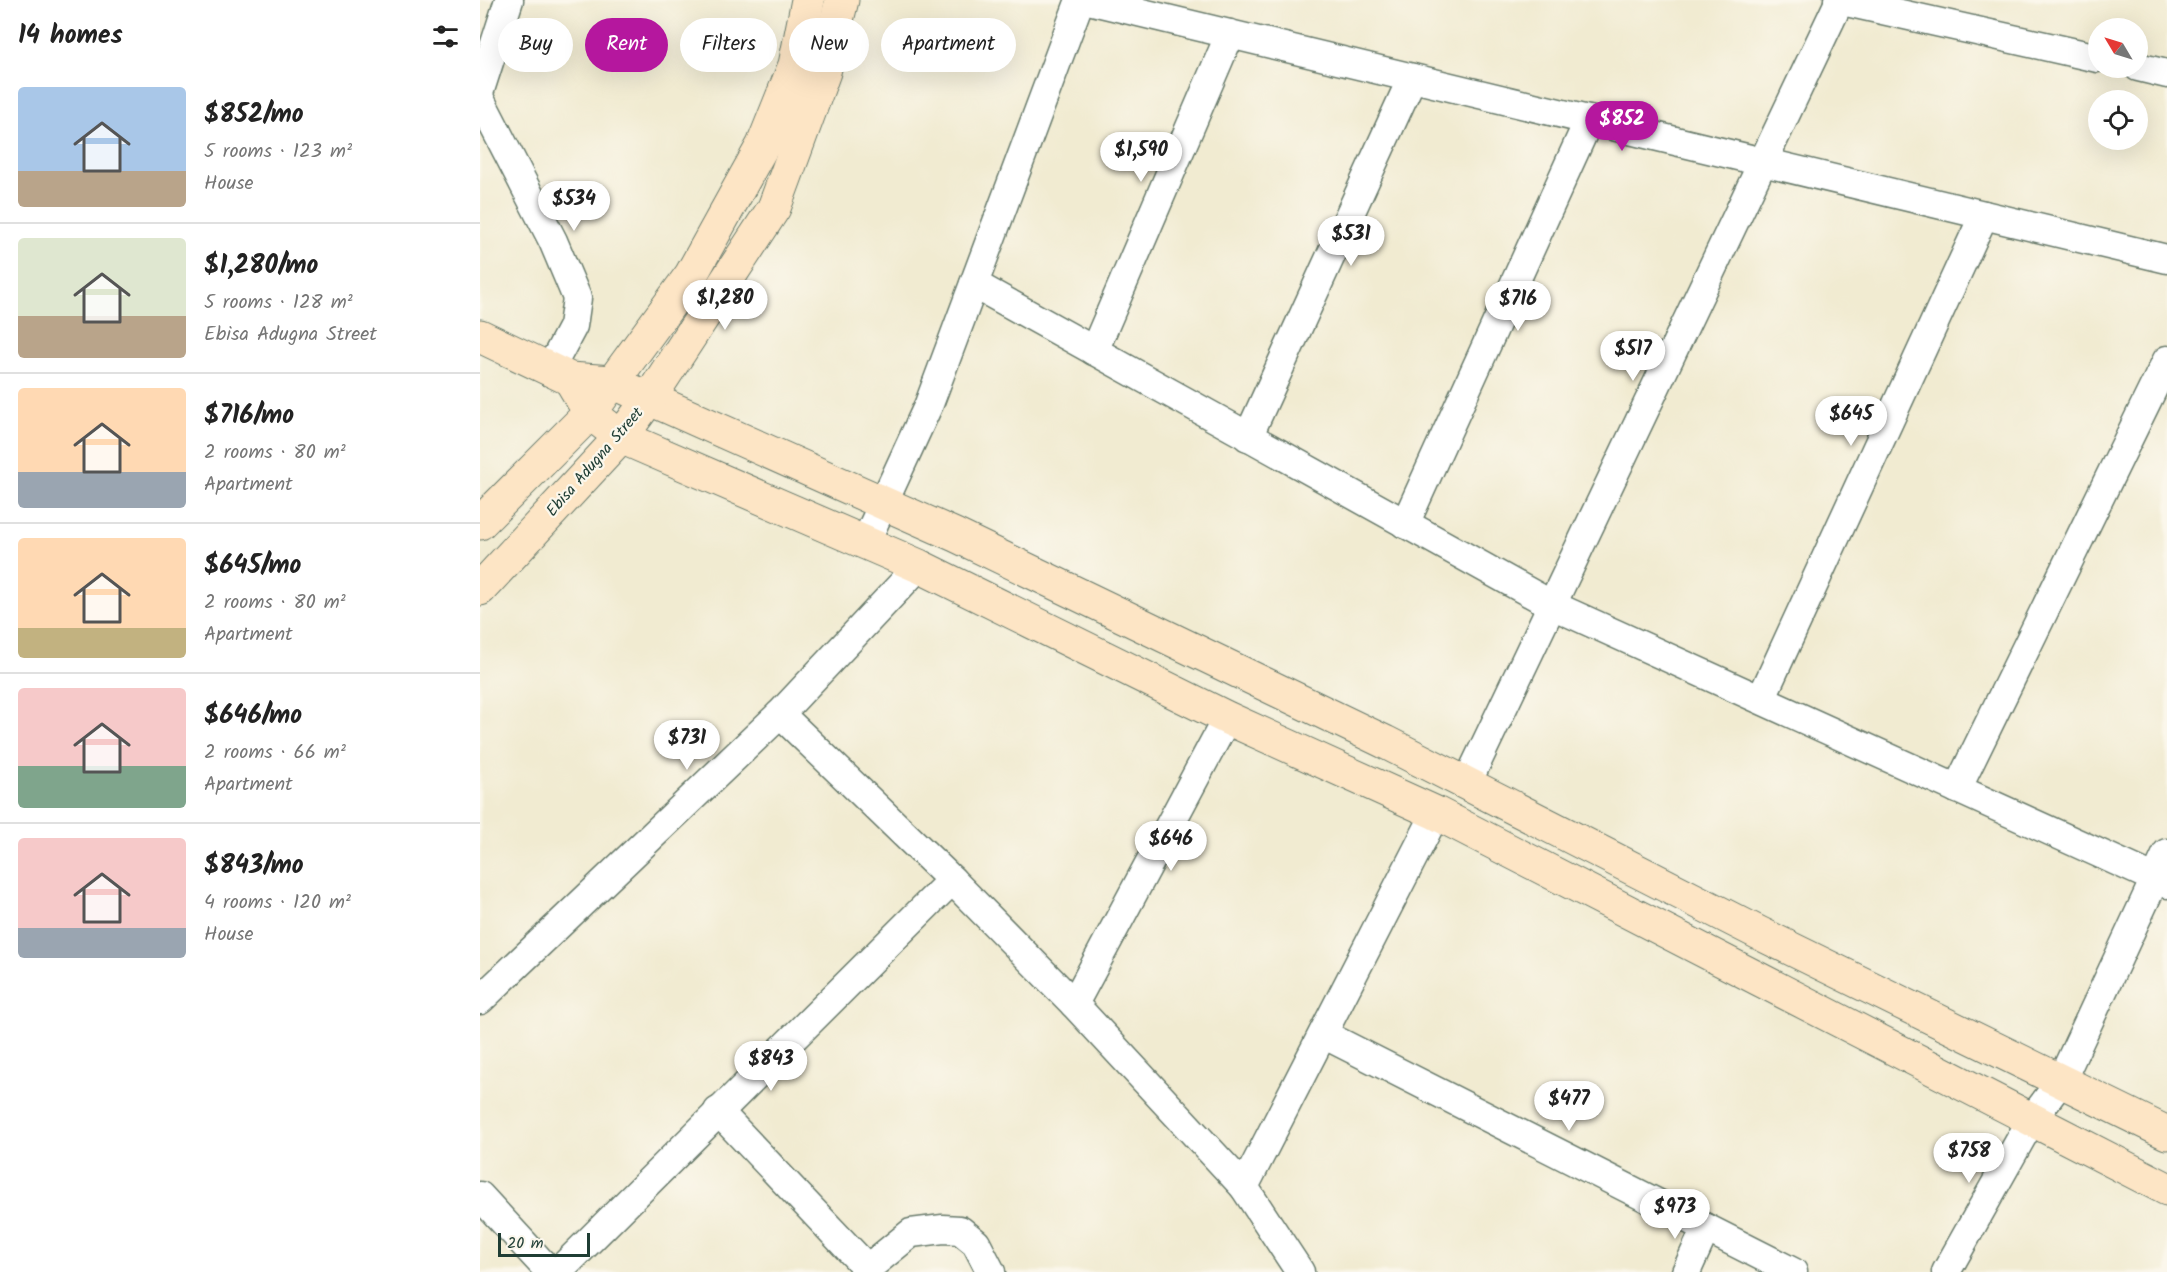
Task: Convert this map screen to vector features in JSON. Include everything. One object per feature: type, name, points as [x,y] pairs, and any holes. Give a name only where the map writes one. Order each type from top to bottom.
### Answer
[{"type":"street","points":[[480,90],[509,0]]},
{"type":"street","points":[[480,523],[590,413],[691,275],[763,145],[795,65],[808,0]]},
{"type":"street","name":"Ebisa Adugna Street","points":[[480,589],[621,437],[650,399],[774,208],[824,72],[842,0]]},
{"type":"street","points":[[865,543],[928,404],[1080,0]]},
{"type":"street","points":[[1088,0],[2167,260]]},
{"type":"street","points":[[1467,783],[1839,0],[2088,56]]},
{"type":"street","points":[[1094,351],[1230,34]]},
{"type":"street","points":[[2148,69],[2167,74]]},
{"type":"street","points":[[1248,437],[1412,78]]},
{"type":"street","points":[[480,99],[553,240],[577,298],[573,326],[560,375]]},
{"type":"street","points":[[1405,524],[1589,120]]},
{"type":"street","points":[[1761,699],[1984,215]]},
{"type":"street","points":[[974,284],[1552,605],[2161,881]]},
{"type":"street","points":[[480,336],[560,375],[612,382],[976,545],[1467,783],[1760,933],[2167,1133]]},
{"type":"street","points":[[1957,789],[2167,360]]},
{"type":"street","points":[[560,375],[590,413],[621,437],[919,566],[1227,718],[1436,813],[2167,1190]]},
{"type":"street","points":[[480,1000],[780,714],[919,566]]},
{"type":"street","points":[[780,714],[952,880],[1074,1004],[1244,1186],[1300,1272]]},
{"type":"street","points":[[1074,1004],[1227,718]]},
{"type":"street","points":[[1244,1186],[1436,813]]},
{"type":"street","points":[[1946,1272],[2032,1119],[2061,1081],[2161,881],[2167,853]]},
{"type":"street","points":[[558,1272],[952,880]]},
{"type":"street","points":[[1323,1034],[1793,1272]]},
{"type":"street","points":[[718,1111],[865,1270],[910,1233],[943,1228],[960,1230],[976,1243],[991,1272]]},
{"type":"street","points":[[480,1196],[550,1272]]},
{"type":"street","points":[[1686,1272],[1706,1228]]}]
